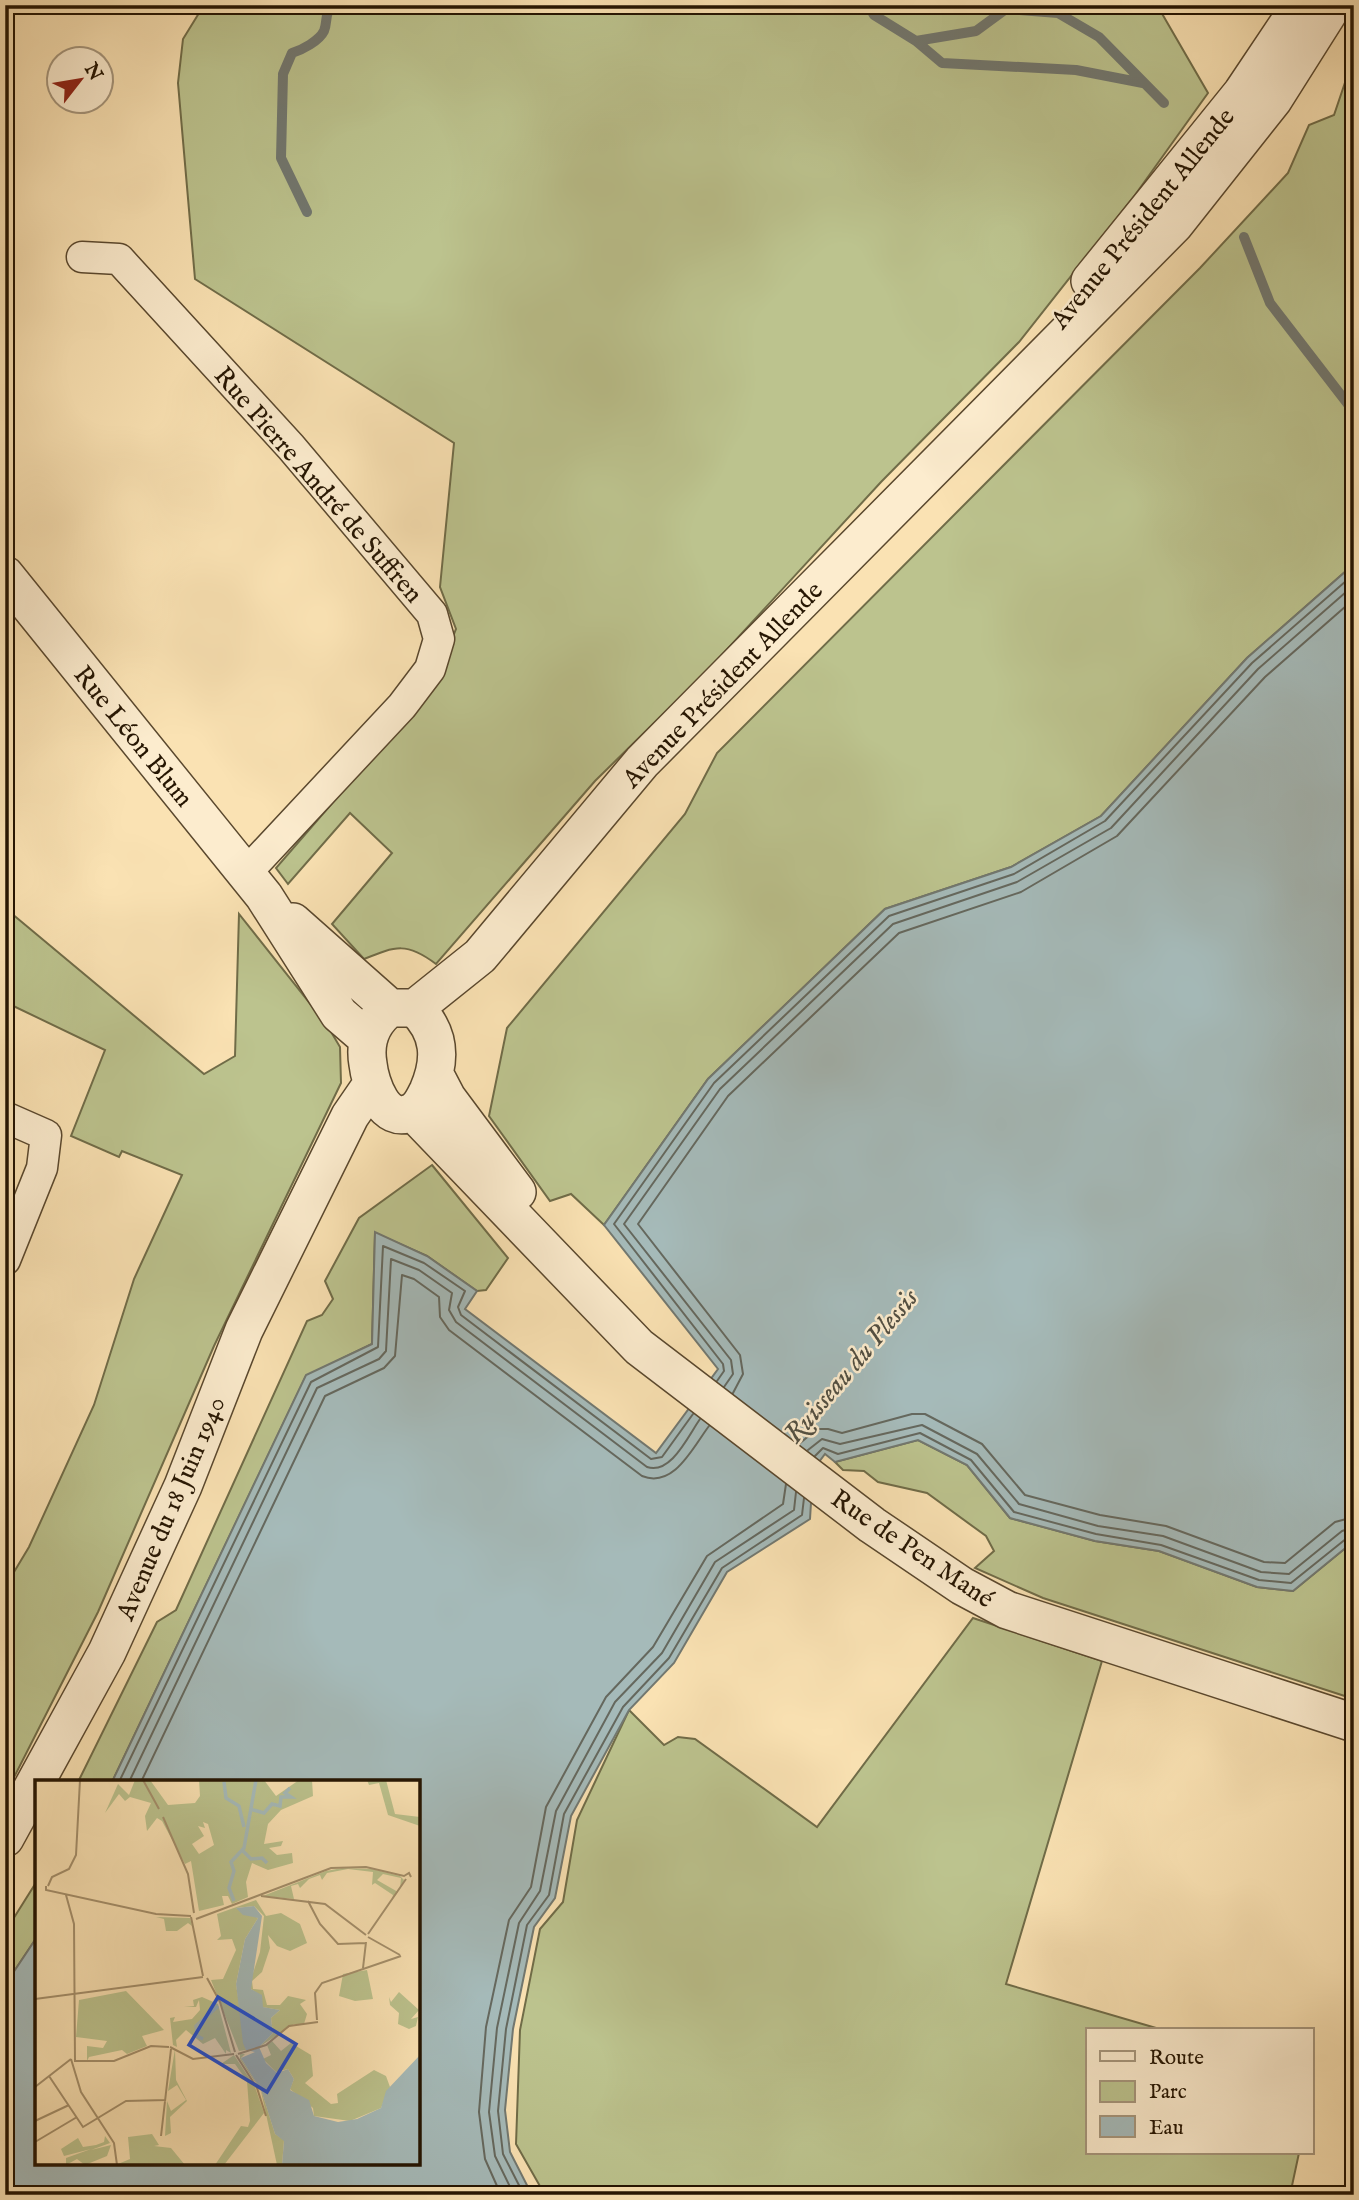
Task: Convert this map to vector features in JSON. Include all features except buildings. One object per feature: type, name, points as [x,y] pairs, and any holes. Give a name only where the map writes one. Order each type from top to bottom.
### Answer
[{"type":"street","name":"Avenue Président Allende","points":[[977,426],[1242,93],[1301,5]]},
{"type":"street","name":"Avenue Président Allende","points":[[413,1016],[480,956],[642,762],[1174,225],[1273,100],[1333,5]]},
{"type":"street","name":"Rue Pierre André de Suffren","points":[[82,257],[120,259],[291,447],[432,614],[439,639],[430,669],[254,885]]},
{"type":"street","name":"Rue Léon Blum","points":[[9,588],[254,885],[339,1014],[368,1039]]},
{"type":"street","name":"Rue Léon Blum","points":[[254,885],[413,1016]]},
{"type":"street","points":[[413,1016],[438,1053],[435,1075],[423,1102],[392,1102],[367,1060],[368,1039],[373,1026],[413,1016]]},
{"type":"street","name":"Rue de Pen Mané","points":[[435,1075],[447,1098],[603,1308]]},
{"type":"street","name":"Rue de Pen Mané","points":[[392,1102],[603,1308],[639,1347],[839,1501],[962,1586],[1007,1610],[1354,1723]]},
{"type":"street","name":"Avenue du 18 Juin 1940","points":[[37,1780],[107,1652],[183,1486],[244,1330],[350,1116],[392,1102]]},
{"type":"street","points":[[5,1117],[46,1135],[42,1168],[5,1260]]},
{"type":"street","name":"Avenue du 18 Juin 1940","points":[[5,1838],[35,1783]]},
{"type":"green space","points":[[204,5],[1157,5],[1208,93],[1135,195],[1019,342],[881,482],[709,669],[595,781],[436,964],[417,952],[401,948],[364,959],[332,924],[392,853],[350,813],[288,884],[276,868],[432,688],[456,629],[440,587],[454,443],[195,279],[178,83],[183,39]]},
{"type":"green space","points":[[1354,56],[1354,564],[1247,658],[1101,816],[1011,867],[885,909],[708,1079],[604,1225],[571,1194],[550,1201],[489,1116],[507,1028],[685,814],[717,753],[1200,268],[1288,173],[1309,125],[1334,115]]},
{"type":"green space","points":[[5,908],[204,1074],[235,1056],[239,914],[327,1025],[340,1047],[341,1083],[214,1346],[98,1612],[5,1795],[5,1587],[29,1547],[94,1405],[134,1279],[182,1175],[122,1151],[119,1157],[71,1136],[105,1050],[5,1002]]},
{"type":"green space","points":[[432,1165],[508,1258],[486,1290],[477,1291],[427,1256],[375,1233],[372,1344],[306,1376],[113,1780],[79,1780],[157,1622],[176,1610],[307,1321],[322,1315],[333,1299],[325,1281],[359,1218]]},
{"type":"green space","points":[[918,1440],[967,1465],[1010,1518],[1095,1541],[1159,1551],[1257,1587],[1293,1591],[1354,1541],[1354,1699],[1043,1598],[975,1568],[994,1551],[986,1536],[927,1493],[878,1482],[864,1471],[843,1470],[835,1462]]},
{"type":"green space","points":[[973,1618],[1102,1661],[1006,1984],[1156,2028],[1086,2028],[1086,2154],[1299,2154],[1290,2195],[545,2195],[516,2144],[520,2030],[540,1929],[563,1902],[577,1820],[629,1710],[664,1745],[678,1737],[695,1739],[817,1827]]},
{"type":"green space","points":[[35,1884],[35,1940],[5,1985],[5,1932]]},
{"type":"water","name":"Ruisseau du Plessis","points":[[1354,564],[1354,1541],[1293,1591],[1257,1587],[1159,1551],[1095,1541],[1010,1518],[967,1465],[918,1440],[835,1462],[825,1454],[813,1470],[810,1519],[727,1572],[674,1663],[629,1710],[571,1816],[555,1898],[534,1927],[513,2029],[505,2110],[510,2152],[532,2195],[5,2195],[5,1985],[35,1940],[35,2165],[420,2165],[420,1780],[113,1780],[306,1375],[372,1344],[375,1232],[427,1256],[477,1291],[465,1309],[656,1453],[718,1369],[604,1225],[708,1079],[885,909],[1011,867],[1101,816],[1247,658]]},
{"type":"waterway","points":[[307,212],[281,158],[283,74],[292,53],[310,45],[322,35],[328,11],[333,5]]},
{"type":"waterway","points":[[868,5],[874,15],[916,41],[976,31],[1006,9],[1058,13],[1099,37],[1164,103]]},
{"type":"waterway","points":[[916,41],[942,63],[1076,70],[1143,83]]},
{"type":"waterway","points":[[1244,237],[1270,303],[1354,412]]}]
